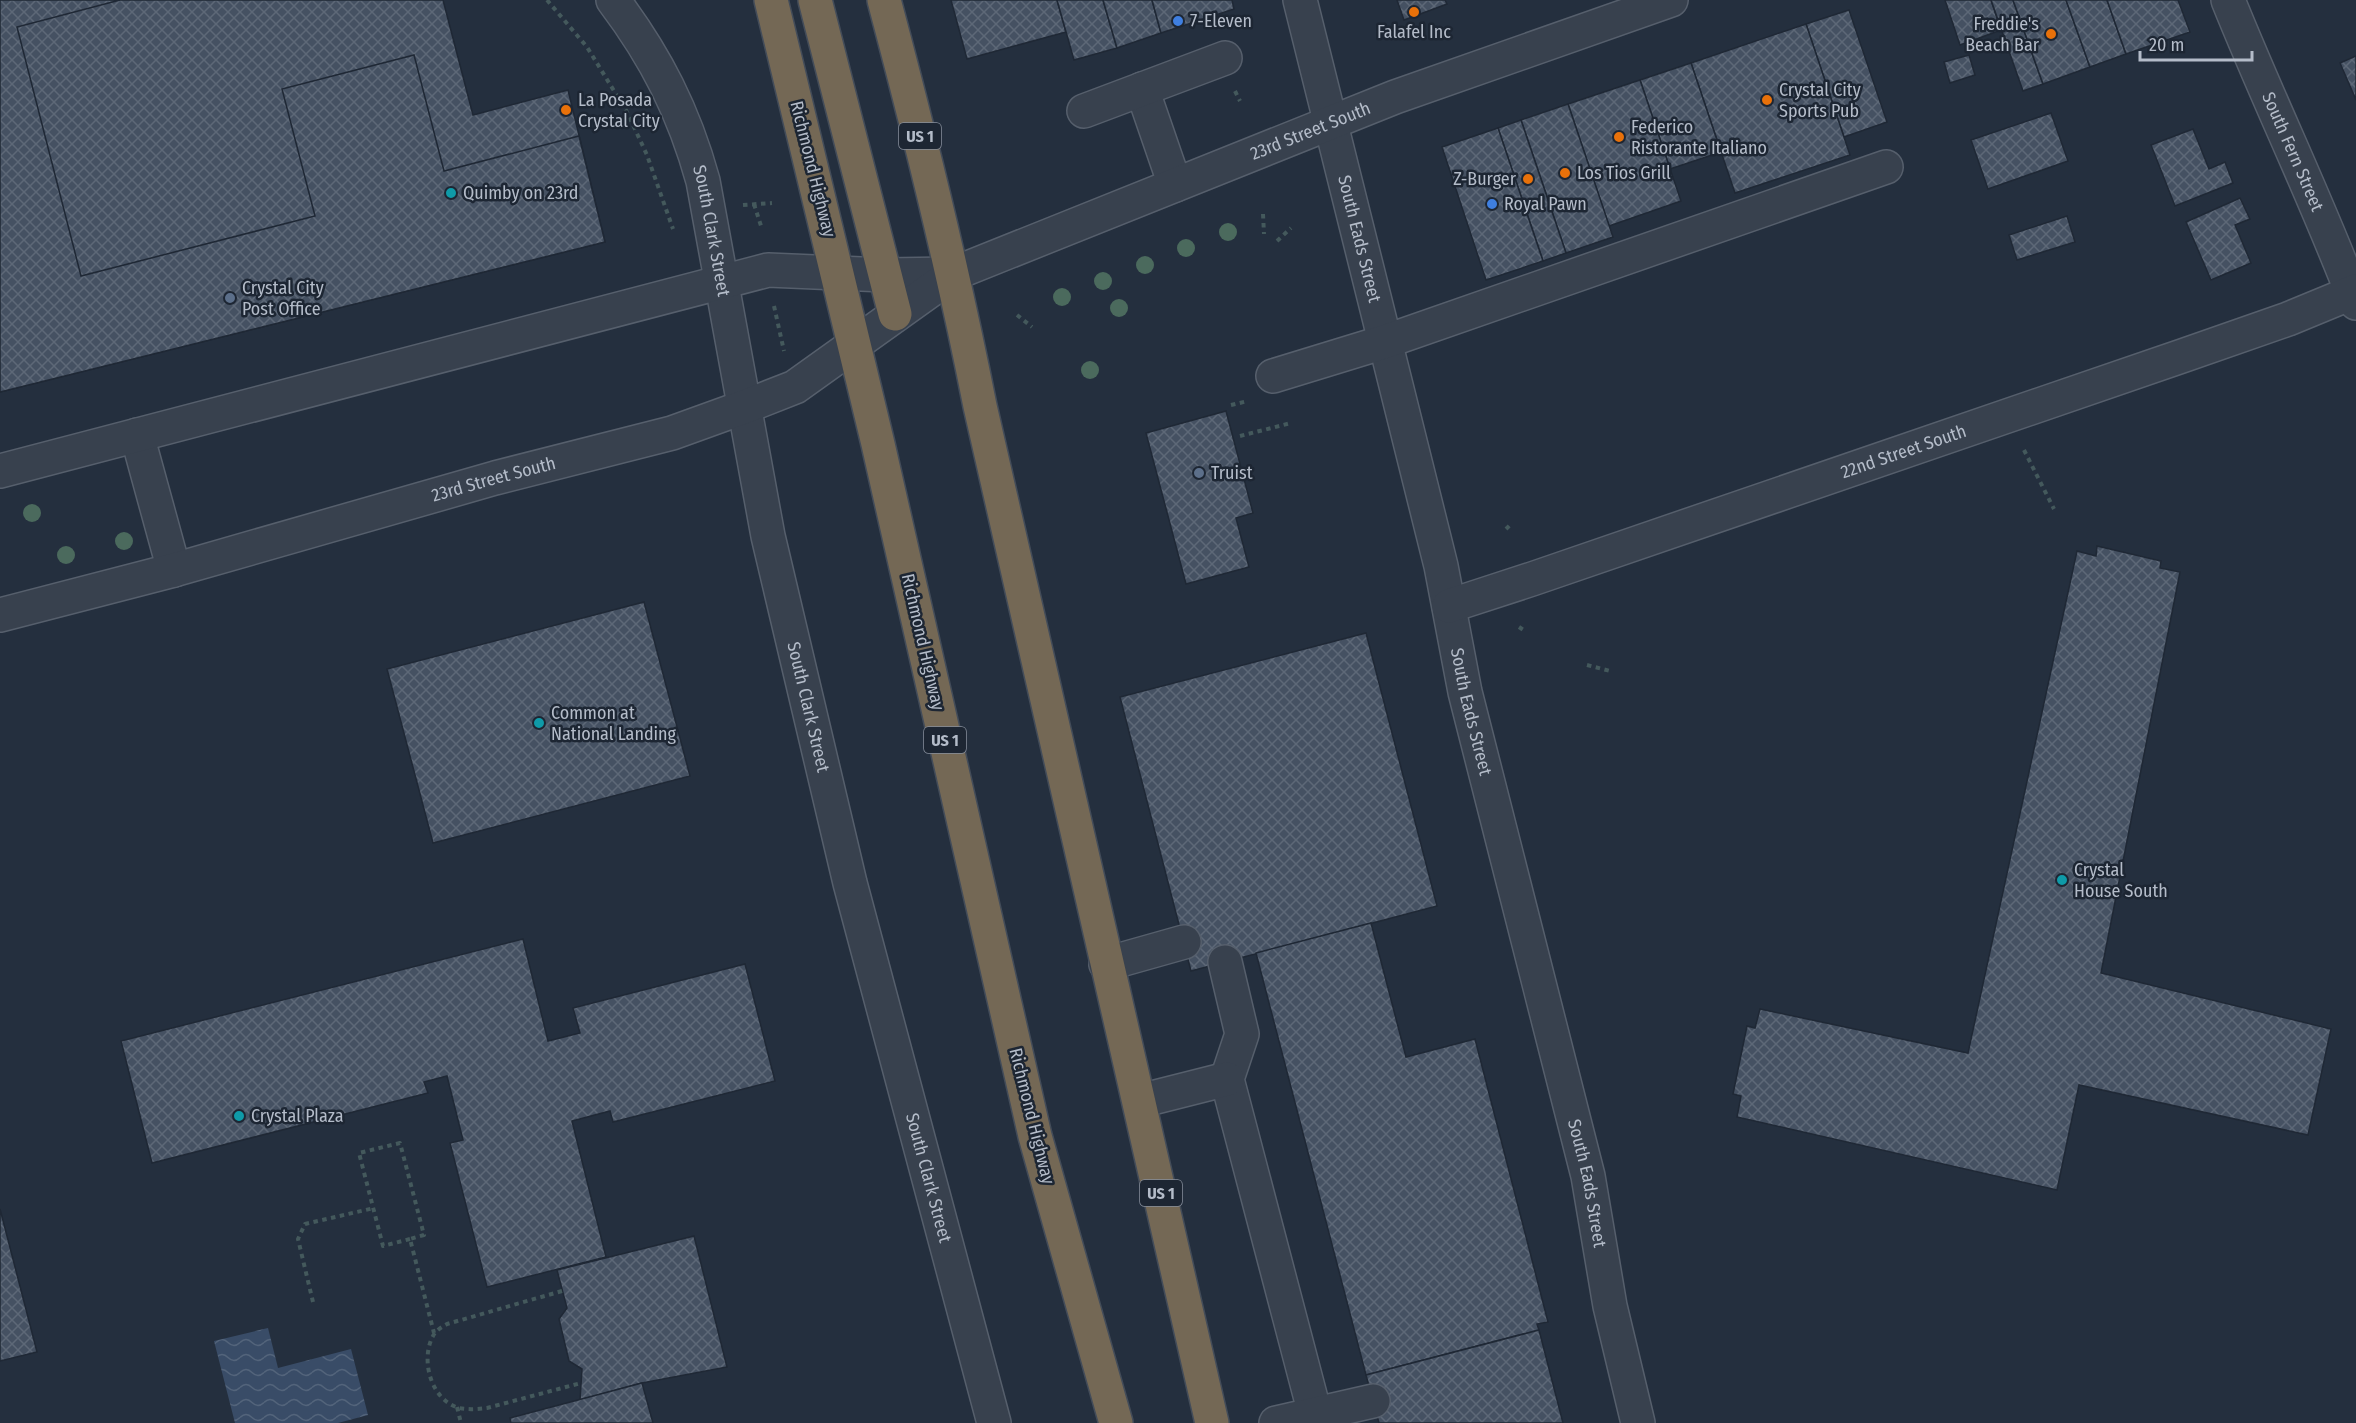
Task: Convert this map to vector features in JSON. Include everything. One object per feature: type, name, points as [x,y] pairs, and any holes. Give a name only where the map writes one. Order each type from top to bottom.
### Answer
[{"type":"highway","name":"Richmond Highway","points":[[771,0],[855,344],[1035,1136],[1116,1423]]},
{"type":"highway","points":[[815,0],[895,314]]},
{"type":"highway","name":"US 1","points":[[884,0],[954,274],[980,406],[1212,1423]]},
{"type":"street","name":"South Clark Street","points":[[613,0],[651,54],[668,85],[682,118],[703,181],[766,525],[850,883],[993,1423]]},
{"type":"street","name":"South Eads Street","points":[[1300,0],[1441,566],[1465,692],[1588,1176],[1610,1306],[1638,1423]]},
{"type":"street","name":"23rd Street South","points":[[0,615],[174,570],[495,478],[672,433],[744,407],[795,387],[954,274],[1411,91],[1671,0]]},
{"type":"street","name":"South Fern Street","points":[[2228,0],[2355,296]]},
{"type":"street","points":[[1084,111],[1225,58]]},
{"type":"street","points":[[1142,89],[1174,185]]},
{"type":"street","points":[[1273,376],[1384,342],[1886,167]]},
{"type":"street","name":"23rd Street South","points":[[0,471],[768,270],[885,275],[954,274]]},
{"type":"street","name":"22nd Street South","points":[[1449,606],[2355,296]]},
{"type":"street","points":[[137,435],[174,570]]},
{"type":"street","points":[[1106,964],[1184,942]]},
{"type":"street","points":[[1225,962],[1242,1034],[1227,1079],[1315,1414]]},
{"type":"street","points":[[1140,1101],[1227,1079]]},
{"type":"street","points":[[1276,1423],[1373,1401]]},
{"type":"path","points":[[547,0],[587,47],[615,89],[637,131],[656,178],[671,226],[678,234]]},
{"type":"path","points":[[754,204],[762,229]]},
{"type":"path","points":[[737,205],[772,204]]},
{"type":"path","points":[[1263,214],[1264,234]]},
{"type":"path","points":[[1277,241],[1291,228]]},
{"type":"path","points":[[772,299],[785,356]]},
{"type":"path","points":[[1017,315],[1032,327]]},
{"type":"path","points":[[1240,436],[1291,423]]},
{"type":"path","points":[[2024,450],[2054,509]]},
{"type":"path","points":[[1506,529],[1511,524]]},
{"type":"path","points":[[1519,627],[1525,631]]},
{"type":"path","points":[[1587,665],[1610,671]]},
{"type":"path","points":[[400,1143],[424,1235],[410,1239],[383,1246],[360,1153],[400,1143]]},
{"type":"path","points":[[314,1302],[298,1239],[305,1224],[374,1208]]},
{"type":"path","points":[[410,1239],[434,1333]]},
{"type":"path","points":[[562,1291],[447,1324],[434,1333],[429,1345],[433,1385],[442,1398],[457,1407],[472,1410],[581,1383]]},
{"type":"path","points":[[457,1407],[461,1423]]},
{"type":"water","points":[[268,1328],[278,1368],[351,1349],[368,1415],[338,1423],[235,1423],[214,1341]]},
{"type":"building","points":[[0,0],[443,0],[473,115],[568,90],[605,242],[0,392]]},
{"type":"building","name":"Quimby on 23rd","points":[[0,0],[120,0],[17,27],[81,276],[315,216],[282,89],[414,55],[444,171],[579,136],[605,242],[0,392]]},
{"type":"building","points":[[951,0],[1057,0],[1066,32],[967,59]]},
{"type":"building","points":[[1057,0],[1103,0],[1117,48],[1074,60]]},
{"type":"building","points":[[1103,0],[1152,0],[1161,33],[1117,48]]},
{"type":"building","name":"7-Eleven","points":[[1152,0],[1232,0],[1234,9],[1161,33]]},
{"type":"building","name":"Falafel Inc","points":[[1397,0],[1445,0],[1447,4],[1404,20]]},
{"type":"building","points":[[1945,0],[1991,0],[2001,30],[1960,45]]},
{"type":"building","points":[[1991,0],[2013,0],[2043,84],[2023,91]]},
{"type":"building","name":"Freddie's Beach Bar","points":[[2013,0],[2066,0],[2090,67],[2043,84]]},
{"type":"building","points":[[2066,0],[2107,0],[2126,54],[2090,67]]},
{"type":"building","points":[[2107,0],[2178,0],[2190,32],[2126,54]]},
{"type":"building","points":[[1849,10],[1887,122],[1844,137],[1806,24]]},
{"type":"building","name":"Crystal City Sports Pub","points":[[1806,24],[1850,155],[1735,193],[1691,63]]},
{"type":"building","points":[[1969,55],[1975,75],[1950,83],[1944,62]]},
{"type":"building","points":[[2356,56],[2356,100],[2340,63]]},
{"type":"building","points":[[1691,63],[1721,152],[1670,169],[1640,80]]},
{"type":"building","name":"Federico Ristorante Italiano","points":[[1640,80],[1681,201],[1609,226],[1568,104]]},
{"type":"building","name":"Los Tios Grill","points":[[1568,104],[1613,237],[1566,253],[1521,120]]},
{"type":"building","points":[[2051,113],[2068,161],[1988,189],[1971,140]]},
{"type":"building","points":[[1521,120],[1566,253],[1543,261],[1498,128]]},
{"type":"building","name":"Royal Pawn","points":[[1498,128],[1543,261],[1486,280],[1442,147]]},
{"type":"building","points":[[2193,129],[2209,169],[2225,162],[2233,183],[2175,206],[2151,145]]},
{"type":"building","points":[[2240,198],[2250,219],[2235,225],[2251,263],[2211,280],[2186,222]]},
{"type":"building","points":[[2067,216],[2075,242],[2017,260],[2009,235]]},
{"type":"building","name":"Truist","points":[[1226,411],[1253,513],[1236,518],[1249,567],[1186,584],[1146,433]]},
{"type":"building","name":"Crystal House South","points":[[2097,546],[2161,561],[2160,568],[2180,572],[2101,973],[2331,1029],[2308,1135],[2079,1085],[2057,1190],[1737,1117],[1741,1096],[1733,1094],[1747,1026],[1755,1028],[1760,1009],[1968,1053],[2077,551],[2096,556]]},
{"type":"building","name":"Common at National Landing","points":[[644,602],[690,776],[433,843],[387,669]]},
{"type":"building","points":[[1366,633],[1437,906],[1191,971],[1120,697]]},
{"type":"building","points":[[1371,923],[1406,1057],[1475,1039],[1548,1322],[1537,1324],[1539,1330],[1366,1375],[1256,953]]},
{"type":"building","name":"Crystal Plaza","points":[[523,939],[548,1041],[580,1033],[573,1008],[745,964],[775,1081],[613,1122],[610,1111],[572,1121],[606,1257],[487,1287],[450,1143],[463,1140],[447,1076],[424,1082],[428,1093],[152,1163],[121,1041]]},
{"type":"building","points":[[0,1209],[37,1352],[0,1361]]},
{"type":"building","points":[[694,1236],[727,1367],[642,1383],[580,1400],[582,1369],[569,1361],[559,1319],[567,1308],[557,1270]]},
{"type":"building","points":[[1539,1330],[1563,1423],[1379,1423],[1366,1375]]},
{"type":"building","points":[[642,1383],[653,1423],[511,1423],[510,1418]]},
{"type":"place","name":"Falafel Inc","points":[[1414,12]]},
{"type":"place","name":"7-Eleven","points":[[1178,21]]},
{"type":"place","name":"Freddie's Beach Bar","points":[[2051,34]]},
{"type":"place","name":"Crystal City Sports Pub","points":[[1767,100]]},
{"type":"place","name":"La Posada Crystal City","points":[[566,110]]},
{"type":"place","name":"Federico Ristorante Italiano","points":[[1619,137]]},
{"type":"place","name":"Los Tios Grill","points":[[1565,173]]},
{"type":"place","name":"Z-Burger","points":[[1528,179]]},
{"type":"place","name":"Quimby on 23rd","points":[[451,193]]},
{"type":"place","name":"Royal Pawn","points":[[1492,204]]},
{"type":"place","name":"Crystal City Post Office","points":[[230,298]]},
{"type":"place","name":"Truist","points":[[1199,473]]},
{"type":"place","name":"Common at National Landing","points":[[539,723]]},
{"type":"place","name":"Crystal House South","points":[[2062,880]]},
{"type":"place","name":"Crystal Plaza","points":[[239,1116]]}]
